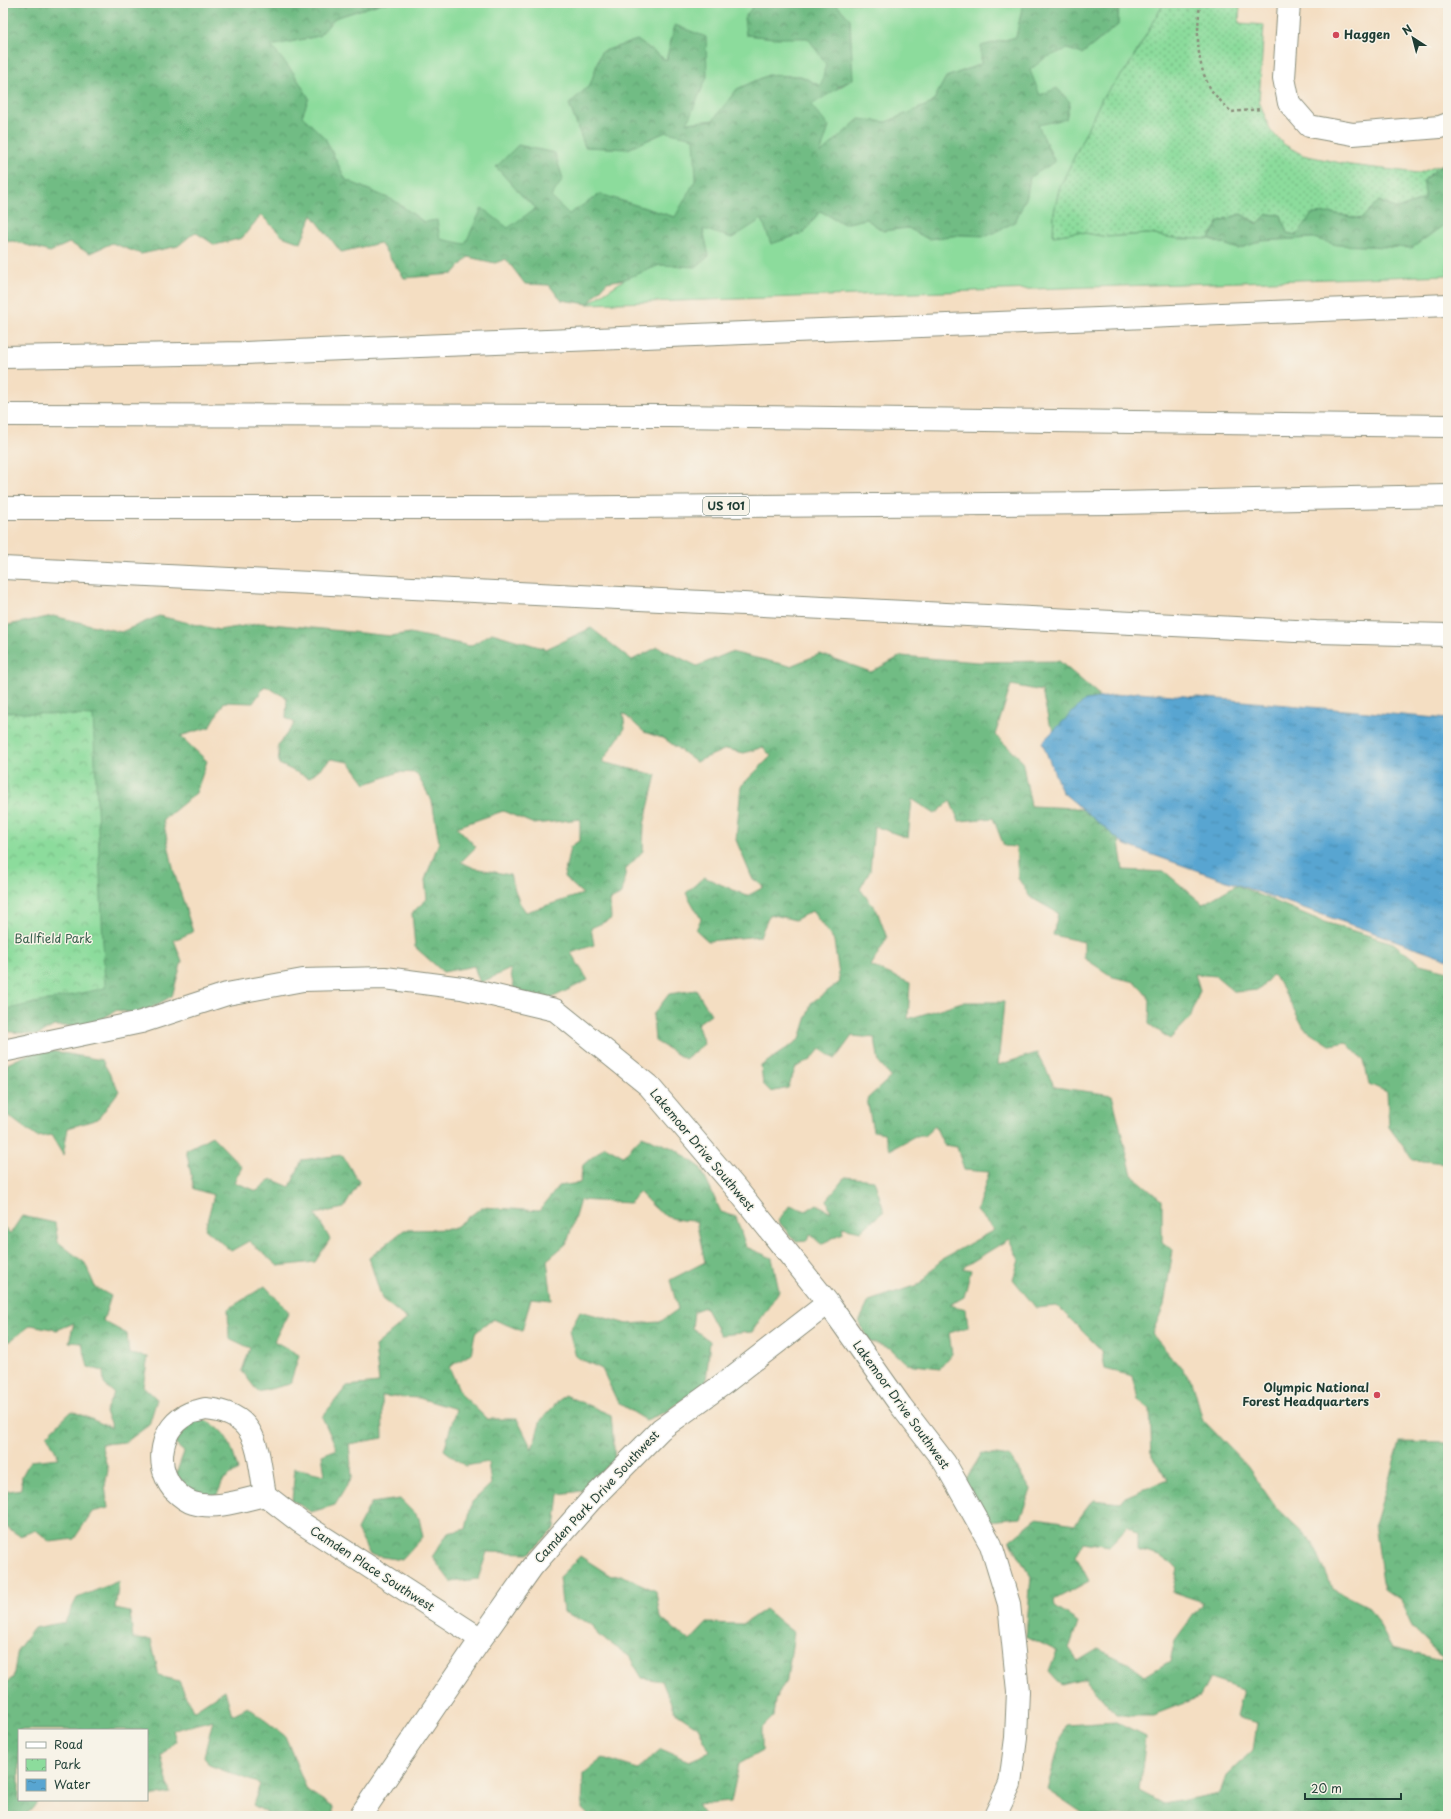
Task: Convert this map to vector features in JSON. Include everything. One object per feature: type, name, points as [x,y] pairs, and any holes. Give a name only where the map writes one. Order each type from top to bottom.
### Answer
[{"type":"main road","points":[[1289,3],[1284,78],[1289,103],[1309,126],[1353,134],[1440,127],[1448,124]]},
{"type":"main road","points":[[3,357],[245,353],[1448,304]]},
{"type":"main road","points":[[3,415],[670,416],[1448,426]]},
{"type":"main road","name":"US 101","points":[[3,508],[507,508],[1116,503],[1448,496]]},
{"type":"main road","points":[[3,568],[1316,632],[1448,635]]},
{"type":"main road","name":"Lakemoor Drive Southwest","points":[[3,1051],[141,1022],[226,994],[303,980],[385,978],[462,988],[555,1010],[650,1086],[735,1188],[828,1303],[901,1406],[945,1463],[991,1545],[1009,1604],[1018,1692],[1016,1738],[1010,1784],[995,1816]]},
{"type":"main road","name":"Camden Park Drive Southwest","points":[[360,1816],[532,1567],[591,1500],[661,1429],[726,1382],[828,1303]]},
{"type":"main road","points":[[205,1410],[221,1410],[236,1417],[248,1428],[256,1442],[265,1495],[207,1506],[192,1503],[178,1494],[168,1482],[162,1468],[162,1452],[166,1436],[176,1423],[189,1414],[205,1410]]},
{"type":"main road","name":"Camden Place Southwest","points":[[265,1495],[300,1522],[481,1639]]},
{"type":"path","points":[[1200,3],[1197,35],[1201,69],[1212,91],[1231,112],[1255,111],[1289,103]]},
{"type":"green space","points":[[3,3],[382,3],[335,18],[319,36],[272,46],[293,72],[309,98],[303,116],[325,138],[346,180],[395,201],[424,222],[482,208],[536,208],[523,197],[496,167],[518,145],[555,153],[563,179],[600,194],[675,217],[666,132],[628,149],[585,147],[569,104],[590,85],[601,52],[637,40],[666,60],[675,25],[707,37],[707,77],[688,123],[713,120],[737,89],[768,75],[801,76],[821,86],[773,38],[746,35],[744,18],[756,3],[835,3],[850,19],[853,79],[838,87],[829,127],[821,153],[859,119],[886,122],[932,103],[946,77],[981,64],[980,46],[1016,37],[1023,3],[1119,3],[1118,25],[1082,54],[1067,49],[1057,88],[1070,102],[1066,119],[1044,139],[1055,162],[1031,177],[1027,196],[1015,222],[987,236],[961,235],[928,239],[908,228],[883,231],[866,219],[844,224],[820,211],[804,233],[771,244],[762,220],[732,238],[703,230],[709,256],[696,267],[660,265],[625,279],[607,282],[588,304],[561,300],[549,285],[525,284],[506,259],[495,263],[468,257],[453,274],[404,278],[380,243],[341,252],[312,215],[301,243],[282,236],[261,215],[242,238],[215,245],[195,232],[178,246],[141,254],[112,243],[90,253],[69,243],[50,252],[13,241],[3,242]]},
{"type":"green space","points":[[382,3],[756,3],[744,18],[746,35],[773,38],[808,38],[826,64],[821,86],[801,76],[768,75],[737,89],[713,120],[687,123],[707,77],[706,37],[675,25],[666,60],[637,40],[601,52],[590,85],[569,104],[585,147],[628,149],[666,132],[694,138],[696,179],[675,217],[600,194],[569,214],[551,197],[563,179],[555,153],[518,145],[496,167],[523,197],[536,208],[508,228],[482,208],[465,244],[440,239],[437,220],[424,222],[395,201],[346,180],[325,138],[302,116],[309,98],[293,72],[271,46],[319,36],[335,18]]},
{"type":"green space","points":[[835,3],[1023,3],[1016,37],[981,46],[981,64],[946,77],[932,103],[886,122],[859,119],[820,154],[829,127],[811,105],[853,79],[850,19]]},
{"type":"green space","points":[[1119,3],[1164,3],[1128,67],[1102,98],[1059,189],[1054,212],[1053,236],[1079,232],[1107,237],[1148,234],[1180,239],[1209,239],[1238,249],[1262,241],[1313,238],[1337,245],[1412,248],[1448,222],[1448,275],[588,304],[625,279],[660,265],[696,267],[709,256],[703,229],[732,238],[762,219],[771,244],[804,233],[820,211],[844,224],[866,219],[883,231],[908,228],[928,239],[961,235],[987,236],[1015,222],[1027,196],[1030,177],[1055,162],[1038,125],[1066,119],[1070,102],[1057,88],[1040,95],[1030,70],[1045,58],[1067,49],[1082,54],[1118,25]]},
{"type":"green space","points":[[1164,3],[1240,3],[1239,23],[1264,25],[1259,101],[1270,130],[1285,145],[1303,155],[1350,165],[1419,173],[1443,164],[1424,180],[1425,199],[1397,209],[1379,201],[1362,219],[1332,213],[1297,235],[1284,234],[1276,231],[1241,214],[1219,221],[1209,239],[1180,239],[1148,234],[1107,237],[1079,232],[1053,236],[1054,212],[1059,189],[1102,98],[1128,67]]},
{"type":"green space","points":[[1448,163],[1448,222],[1412,248],[1337,245],[1313,238],[1262,241],[1238,249],[1209,239],[1219,221],[1241,214],[1257,224],[1267,214],[1281,215],[1287,233],[1297,235],[1312,214],[1332,213],[1361,219],[1379,201],[1397,209],[1425,199],[1424,180],[1443,164]]},
{"type":"green space","points":[[53,616],[121,632],[159,616],[219,630],[262,623],[391,636],[410,633],[470,646],[492,633],[546,649],[591,628],[632,660],[658,647],[697,666],[731,652],[790,666],[820,654],[871,672],[901,656],[979,662],[1059,661],[1098,694],[1097,737],[1066,746],[1049,723],[1042,691],[1011,685],[995,735],[1022,760],[1031,806],[1075,808],[1116,819],[1123,870],[1165,872],[1203,904],[1236,885],[1324,922],[1393,943],[1420,964],[1448,971],[1448,1167],[1446,1163],[1413,1160],[1389,1127],[1387,1092],[1369,1084],[1364,1061],[1346,1042],[1330,1045],[1304,1028],[1279,982],[1272,975],[1259,990],[1235,992],[1216,976],[1195,974],[1200,990],[1190,1018],[1170,1039],[1149,1024],[1150,1000],[1136,982],[1113,977],[1084,958],[1084,942],[1053,935],[1058,913],[1030,897],[1018,878],[1016,847],[1004,846],[993,818],[959,821],[950,801],[935,814],[912,799],[908,838],[874,826],[870,871],[860,889],[877,911],[887,938],[871,966],[910,983],[908,1019],[962,1002],[1004,1002],[998,1065],[1037,1053],[1055,1087],[1112,1095],[1132,1175],[1162,1200],[1162,1242],[1173,1250],[1164,1305],[1152,1334],[1192,1381],[1203,1420],[1247,1466],[1275,1506],[1313,1542],[1332,1588],[1369,1607],[1392,1648],[1446,1661],[1413,1629],[1400,1600],[1384,1589],[1375,1524],[1400,1442],[1448,1443],[1448,1816],[1087,1816],[1047,1789],[1065,1725],[1116,1722],[1146,1737],[1139,1791],[1164,1804],[1220,1793],[1226,1776],[1253,1750],[1257,1723],[1236,1717],[1243,1689],[1210,1678],[1200,1697],[1153,1715],[1116,1715],[1085,1679],[1061,1685],[1049,1672],[1057,1651],[1026,1636],[1031,1577],[1010,1540],[1037,1518],[1075,1524],[1093,1500],[1120,1503],[1125,1497],[1168,1479],[1152,1457],[1150,1409],[1138,1400],[1133,1376],[1105,1369],[1102,1351],[1057,1306],[1036,1308],[1013,1279],[1019,1260],[1009,1239],[962,1268],[971,1270],[964,1297],[950,1305],[966,1309],[968,1327],[949,1333],[952,1354],[940,1368],[907,1364],[890,1348],[870,1342],[859,1322],[869,1301],[920,1284],[942,1259],[994,1230],[977,1211],[989,1172],[964,1170],[957,1147],[944,1145],[935,1126],[924,1136],[915,1136],[890,1150],[884,1133],[873,1131],[867,1099],[891,1077],[879,1063],[875,1038],[852,1036],[835,1059],[820,1049],[811,1060],[796,1067],[788,1088],[771,1092],[763,1084],[761,1066],[800,1039],[811,1003],[840,982],[834,941],[812,911],[795,920],[770,914],[760,936],[708,941],[696,930],[701,919],[686,893],[704,877],[747,896],[764,887],[752,878],[736,840],[741,786],[771,756],[763,747],[744,753],[726,749],[696,762],[665,739],[644,732],[623,713],[625,728],[602,762],[656,775],[644,825],[643,851],[626,869],[622,894],[610,900],[611,919],[591,928],[594,945],[571,953],[588,980],[519,1014],[510,969],[480,983],[474,966],[443,972],[415,947],[412,913],[427,899],[425,880],[439,842],[432,801],[416,773],[399,772],[366,784],[349,762],[331,759],[309,778],[279,764],[278,745],[295,723],[286,718],[287,698],[265,686],[253,703],[224,702],[210,727],[180,736],[207,761],[196,793],[163,820],[174,872],[193,932],[174,940],[182,961],[172,996],[139,1015],[117,1010],[90,1026],[54,1026],[38,1035],[3,1031],[3,626]],"holes":[[[503,811],[534,824],[580,819],[580,840],[570,847],[564,877],[583,894],[526,912],[519,902],[510,875],[474,868],[461,862],[476,847],[457,827]],[[1128,1526],[1137,1534],[1137,1550],[1160,1556],[1178,1569],[1173,1592],[1203,1602],[1175,1640],[1170,1661],[1145,1676],[1128,1663],[1098,1649],[1078,1661],[1069,1649],[1078,1622],[1055,1607],[1054,1600],[1089,1581],[1076,1556],[1083,1542],[1109,1546]]]},
{"type":"green space","name":"Ballfield Park","points":[[3,712],[93,716],[105,988],[3,1010]]},
{"type":"green space","points":[[3,760],[8,795],[3,808]]},
{"type":"green space","points":[[696,990],[711,1014],[697,1024],[704,1044],[685,1059],[655,1041],[653,1015],[669,994]]},
{"type":"green space","points":[[40,1049],[102,1060],[119,1091],[98,1119],[68,1128],[63,1155],[51,1135],[37,1137],[3,1112],[3,1081],[7,1064]]},
{"type":"green space","points":[[212,1136],[242,1167],[234,1182],[257,1191],[271,1179],[290,1187],[302,1160],[342,1155],[359,1182],[344,1208],[315,1214],[330,1239],[315,1262],[278,1266],[249,1241],[231,1251],[205,1229],[214,1195],[194,1189],[186,1150]]},
{"type":"green space","points":[[642,1136],[675,1149],[700,1167],[721,1212],[736,1217],[746,1247],[772,1258],[779,1291],[752,1332],[720,1335],[705,1307],[694,1311],[692,1328],[710,1341],[706,1382],[668,1411],[646,1420],[618,1403],[602,1369],[576,1357],[569,1331],[580,1311],[627,1324],[660,1322],[678,1309],[670,1280],[705,1262],[696,1221],[676,1219],[663,1214],[639,1192],[630,1203],[580,1200],[567,1243],[547,1260],[552,1300],[531,1298],[522,1331],[493,1319],[475,1333],[471,1354],[449,1367],[461,1394],[487,1419],[517,1419],[532,1449],[541,1420],[564,1395],[611,1415],[615,1459],[582,1491],[559,1494],[555,1528],[530,1553],[487,1552],[478,1579],[451,1582],[432,1557],[448,1533],[466,1529],[472,1502],[491,1484],[488,1462],[465,1466],[444,1450],[456,1409],[419,1398],[382,1396],[383,1438],[349,1444],[352,1477],[335,1505],[311,1512],[292,1500],[295,1468],[325,1475],[322,1455],[337,1449],[322,1417],[347,1386],[379,1383],[375,1346],[407,1319],[382,1299],[369,1258],[404,1230],[453,1229],[482,1207],[539,1211],[559,1186],[580,1183],[583,1165],[605,1146],[623,1156]]},
{"type":"green space","points":[[845,1177],[874,1180],[884,1211],[861,1231],[842,1227],[843,1233],[821,1244],[810,1234],[806,1241],[796,1242],[778,1221],[790,1205],[806,1211],[817,1204],[831,1212],[827,1200]]},
{"type":"green space","points":[[22,1216],[55,1223],[58,1242],[85,1263],[95,1287],[111,1296],[103,1321],[127,1334],[129,1354],[148,1357],[143,1386],[157,1399],[149,1425],[126,1442],[101,1444],[108,1470],[105,1486],[108,1508],[92,1512],[74,1539],[50,1542],[36,1530],[20,1536],[3,1525],[3,1492],[21,1489],[22,1476],[30,1461],[59,1458],[47,1435],[72,1411],[112,1428],[105,1412],[114,1393],[104,1384],[103,1371],[88,1367],[82,1343],[69,1342],[74,1323],[57,1330],[31,1325],[10,1341],[3,1342],[3,1226],[10,1234]]},
{"type":"green space","points":[[265,1286],[289,1312],[274,1341],[299,1355],[290,1384],[258,1392],[242,1371],[250,1348],[229,1338],[228,1309]]},
{"type":"green space","points":[[199,1417],[209,1422],[222,1432],[230,1444],[238,1470],[223,1481],[217,1495],[193,1494],[176,1474],[184,1452],[175,1444],[176,1430]]},
{"type":"green space","points":[[982,1453],[1010,1457],[1031,1490],[1020,1518],[987,1521],[957,1494]]},
{"type":"green space","points":[[400,1499],[419,1518],[423,1537],[402,1560],[370,1555],[357,1530],[371,1503]]},
{"type":"green space","points":[[580,1556],[611,1576],[621,1575],[656,1591],[660,1618],[690,1641],[707,1623],[743,1624],[765,1609],[794,1633],[787,1679],[775,1700],[773,1717],[762,1728],[762,1751],[739,1764],[731,1802],[697,1805],[705,1816],[589,1816],[582,1809],[583,1774],[603,1758],[638,1769],[661,1749],[689,1761],[710,1752],[698,1727],[674,1711],[662,1681],[642,1678],[629,1656],[598,1635],[592,1624],[563,1612],[559,1577]]},
{"type":"green space","points":[[119,1581],[115,1609],[130,1612],[133,1639],[151,1640],[159,1676],[179,1681],[193,1711],[225,1690],[232,1715],[248,1707],[285,1736],[307,1790],[333,1807],[333,1816],[273,1816],[253,1805],[260,1784],[209,1765],[204,1756],[213,1720],[173,1730],[176,1741],[161,1756],[170,1793],[148,1797],[148,1729],[18,1729],[18,1801],[37,1801],[31,1810],[24,1815],[3,1816],[3,1684],[13,1678],[18,1649],[34,1628],[65,1622],[77,1598]]},
{"type":"water","points":[[1139,692],[1448,719],[1448,959],[1125,845],[1062,792],[1042,742],[1085,700]]},
{"type":"place","name":"Haggen","points":[[1336,35]]},
{"type":"place","name":"Olympic National Forest Headquarters","points":[[1377,1395]]}]
